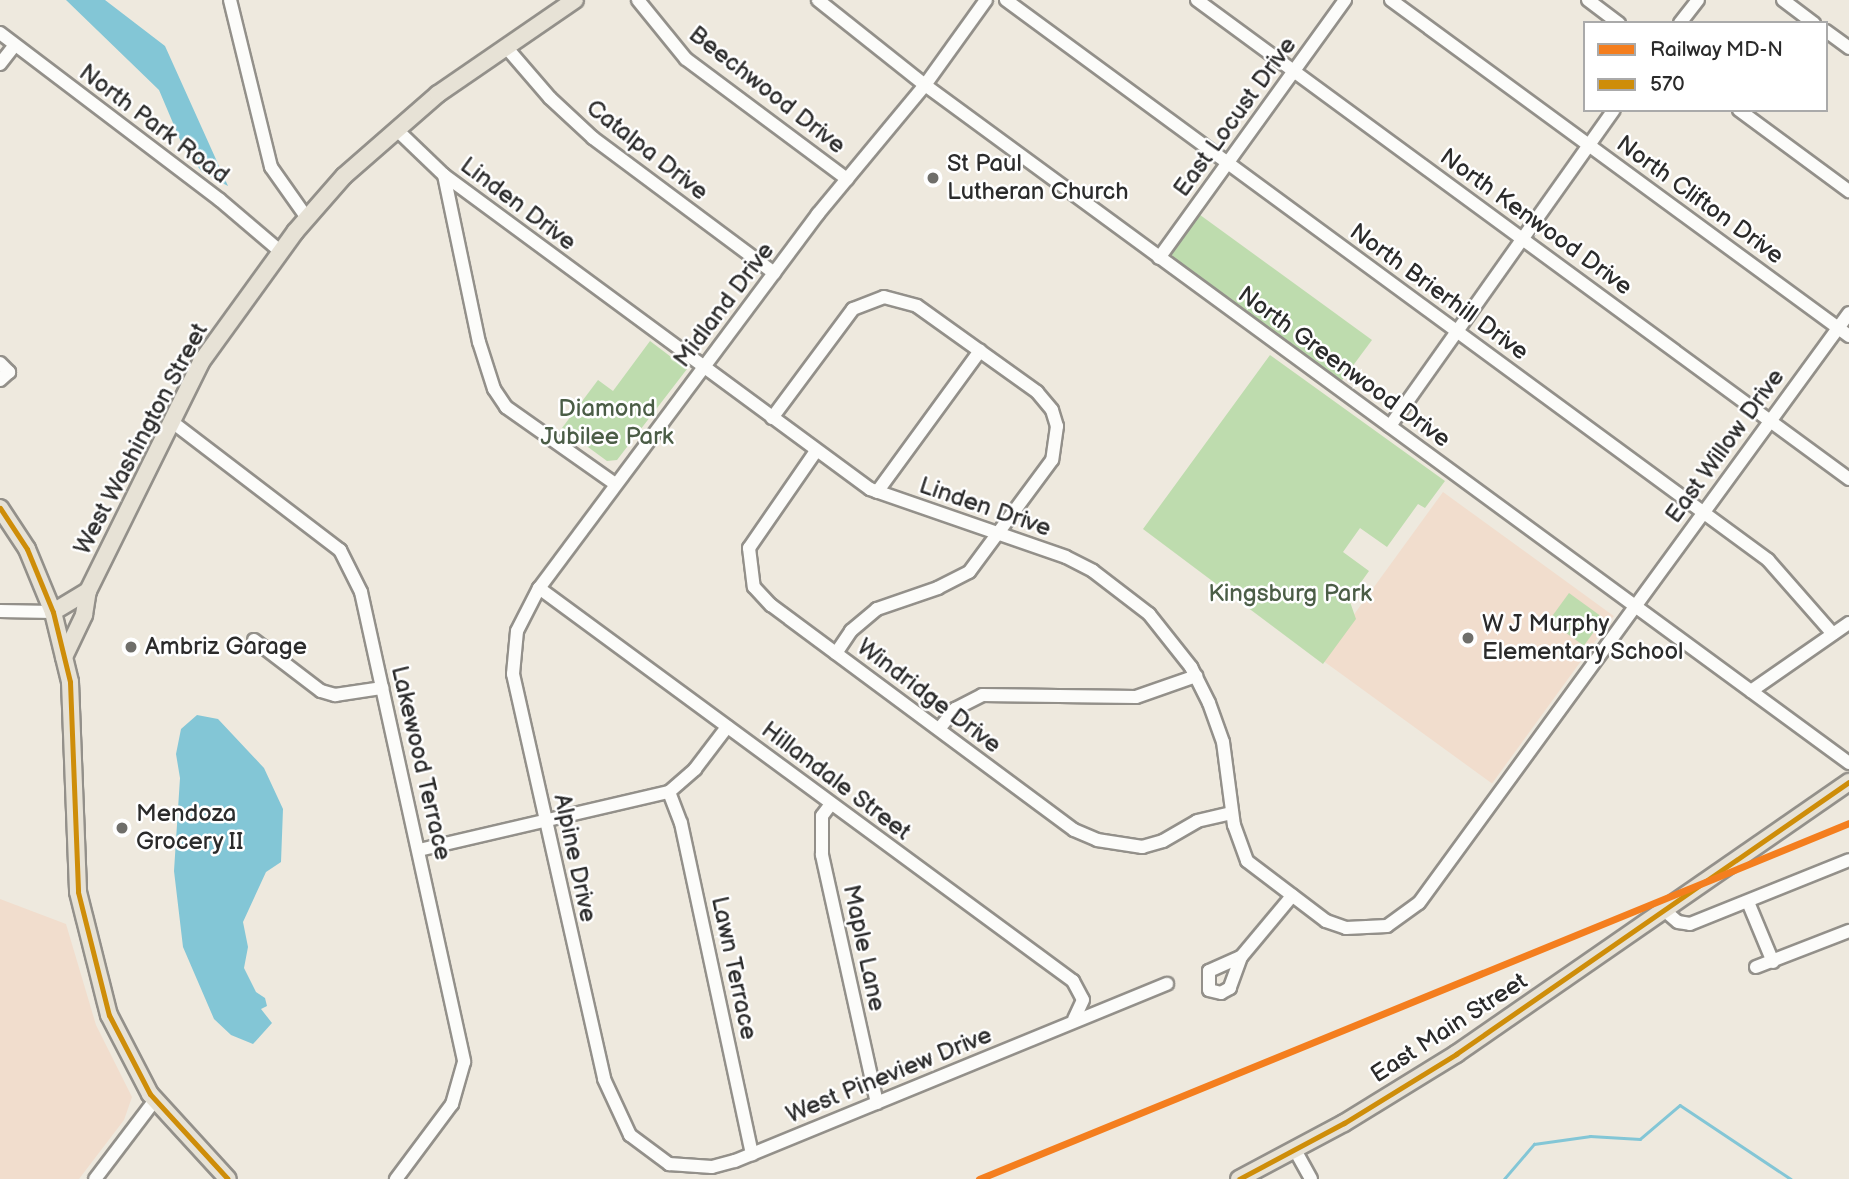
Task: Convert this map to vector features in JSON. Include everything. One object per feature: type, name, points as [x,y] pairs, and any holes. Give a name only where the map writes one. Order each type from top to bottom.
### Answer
[{"type":"main road","name":"West Washington Street","points":[[53,612],[88,591],[201,362],[280,251],[307,218],[344,176],[396,129],[506,47],[575,0]]},
{"type":"main road","points":[[0,508],[27,549],[53,612],[64,657],[74,732],[78,892],[109,1016],[155,1100],[228,1179]]},
{"type":"main road","points":[[64,657],[84,615],[88,591]]},
{"type":"main road","name":"East Main Street","points":[[1239,1179],[1295,1150],[1456,1054],[1849,782]]},
{"type":"street","points":[[230,0],[271,167],[307,218]]},
{"type":"street","name":"Beechwood Drive","points":[[638,0],[686,59],[846,178]]},
{"type":"street","name":"North Greenwood Drive","points":[[818,0],[925,85],[1849,763]]},
{"type":"street","name":"Midland Drive","points":[[539,589],[846,178],[925,85],[986,0]]},
{"type":"street","name":"North Brierhill Drive","points":[[1006,0],[1768,560],[1833,634]]},
{"type":"street","name":"North Kenwood Drive","points":[[1198,0],[1849,479]]},
{"type":"street","name":"East Locust Drive","points":[[1159,258],[1345,0]]},
{"type":"street","name":"North Clifton Drive","points":[[1391,0],[1844,332]]},
{"type":"street","points":[[1588,0],[1616,21]]},
{"type":"street","points":[[1682,21],[1698,0]]},
{"type":"street","points":[[1783,0],[1811,21]]},
{"type":"street","points":[[1828,32],[1849,48]]},
{"type":"street","name":"North Park Road","points":[[0,33],[220,200],[280,251]]},
{"type":"street","points":[[0,64],[15,45]]},
{"type":"street","name":"Catalpa Drive","points":[[506,47],[550,98],[593,138],[774,273]]},
{"type":"street","points":[[1390,426],[1525,240],[1613,112]]},
{"type":"street","points":[[1742,112],[1849,191]]},
{"type":"street","name":"Linden Drive","points":[[396,129],[443,175],[816,451],[877,492],[1066,556],[1118,588],[1149,614],[1196,677],[1223,742],[1238,845],[1247,861],[1326,921],[1346,928],[1387,926],[1406,916],[1445,867]]},
{"type":"street","points":[[443,175],[479,342],[494,389],[506,407],[615,484]]},
{"type":"street","points":[[772,418],[842,322],[868,301],[903,299],[1037,392],[1052,410],[1057,426],[1052,460],[969,572],[938,588],[877,610],[851,631],[836,653]]},
{"type":"street","name":"East Willow Drive","points":[[1445,867],[1768,420],[1844,332],[1849,313]]},
{"type":"street","points":[[877,492],[980,351]]},
{"type":"street","name":"Lakewood Terrace","points":[[171,421],[340,550],[361,592],[464,1062],[452,1104],[396,1179]]},
{"type":"street","name":"Windridge Drive","points":[[816,451],[756,533],[748,565],[754,587],[771,605],[1074,830],[1097,840],[1142,846],[1163,841],[1197,821],[1233,813]]},
{"type":"street","name":"Hillandale Street","points":[[539,589],[1073,981],[1083,1000],[1074,1019]]},
{"type":"street","name":"Alpine Drive","points":[[539,589],[517,631],[513,674],[604,1079],[630,1135]]},
{"type":"street","points":[[0,611],[53,612]]},
{"type":"street","points":[[1751,691],[1849,623]]},
{"type":"street","points":[[254,640],[321,691],[335,695],[382,688]]},
{"type":"street","points":[[939,729],[955,709],[982,695],[1136,697],[1196,677]]},
{"type":"street","points":[[419,850],[669,792],[695,769],[727,727]]},
{"type":"street","name":"Lawn Terrace","points":[[669,792],[681,823],[752,1154]]},
{"type":"street","name":"Maple Lane","points":[[831,804],[822,816],[822,855],[877,1103]]},
{"type":"street","points":[[1664,910],[1678,922],[1690,924],[1849,860]]},
{"type":"street","points":[[1241,957],[1292,896]]},
{"type":"street","points":[[1748,901],[1778,961]]},
{"type":"street","points":[[1755,967],[1778,961],[1849,931]]},
{"type":"street","name":"West Pineview Drive","points":[[630,1135],[653,1157],[694,1168],[712,1167],[752,1154],[1074,1019],[1167,984]]},
{"type":"street","points":[[95,1179],[155,1100]]},
{"type":"street","points":[[1295,1150],[1311,1179]]},
{"type":"shaded area","name":"W J Murphy Elementary School","points":[[1443,492],[1614,616],[1492,783],[1321,659]]},
{"type":"shaded area","points":[[0,899],[66,924],[96,1025],[132,1097],[124,1120],[79,1179],[0,1179]]},
{"type":"green space","points":[[1196,212],[1372,340],[1340,383],[1173,262],[1171,246]]},
{"type":"green space","name":"Diamond Jubilee Park","points":[[650,341],[687,369],[617,460],[607,461],[562,428],[598,380],[613,391]]},
{"type":"green space","name":"Kingsburg Park","points":[[1270,355],[1445,481],[1425,508],[1418,504],[1387,547],[1360,528],[1343,552],[1369,571],[1349,599],[1356,619],[1323,664],[1143,529]]},
{"type":"green space","points":[[1569,593],[1604,618],[1584,646],[1549,621]]},
{"type":"water","points":[[66,0],[105,0],[165,46],[228,186],[202,172],[184,149],[159,90]]},
{"type":"water","points":[[197,715],[218,719],[264,768],[283,809],[281,862],[266,872],[243,922],[248,947],[244,968],[256,992],[265,998],[267,1006],[261,1009],[272,1023],[253,1044],[231,1035],[214,1019],[183,947],[174,871],[180,778],[176,754],[181,729]]},
{"type":"waterway","points":[[1504,1179],[1534,1144],[1590,1136],[1640,1139],[1680,1105],[1791,1179]]},
{"type":"rail line","name":"MD-N","points":[[979,1179],[1849,823]]},
{"type":"transit line","name":"570","points":[[0,508],[27,549],[53,612],[70,682],[78,892],[109,1015],[150,1094],[228,1179]]},
{"type":"transit line","name":"570","points":[[1239,1179],[1344,1123],[1456,1054],[1849,782]]},
{"type":"place","name":"St Paul Lutheran Church","points":[[933,178]]},
{"type":"place","name":"W J Murphy Elementary School","points":[[1468,638]]},
{"type":"place","name":"Ambriz Garage","points":[[131,647]]},
{"type":"place","name":"Mendoza Grocery II","points":[[122,828]]}]
